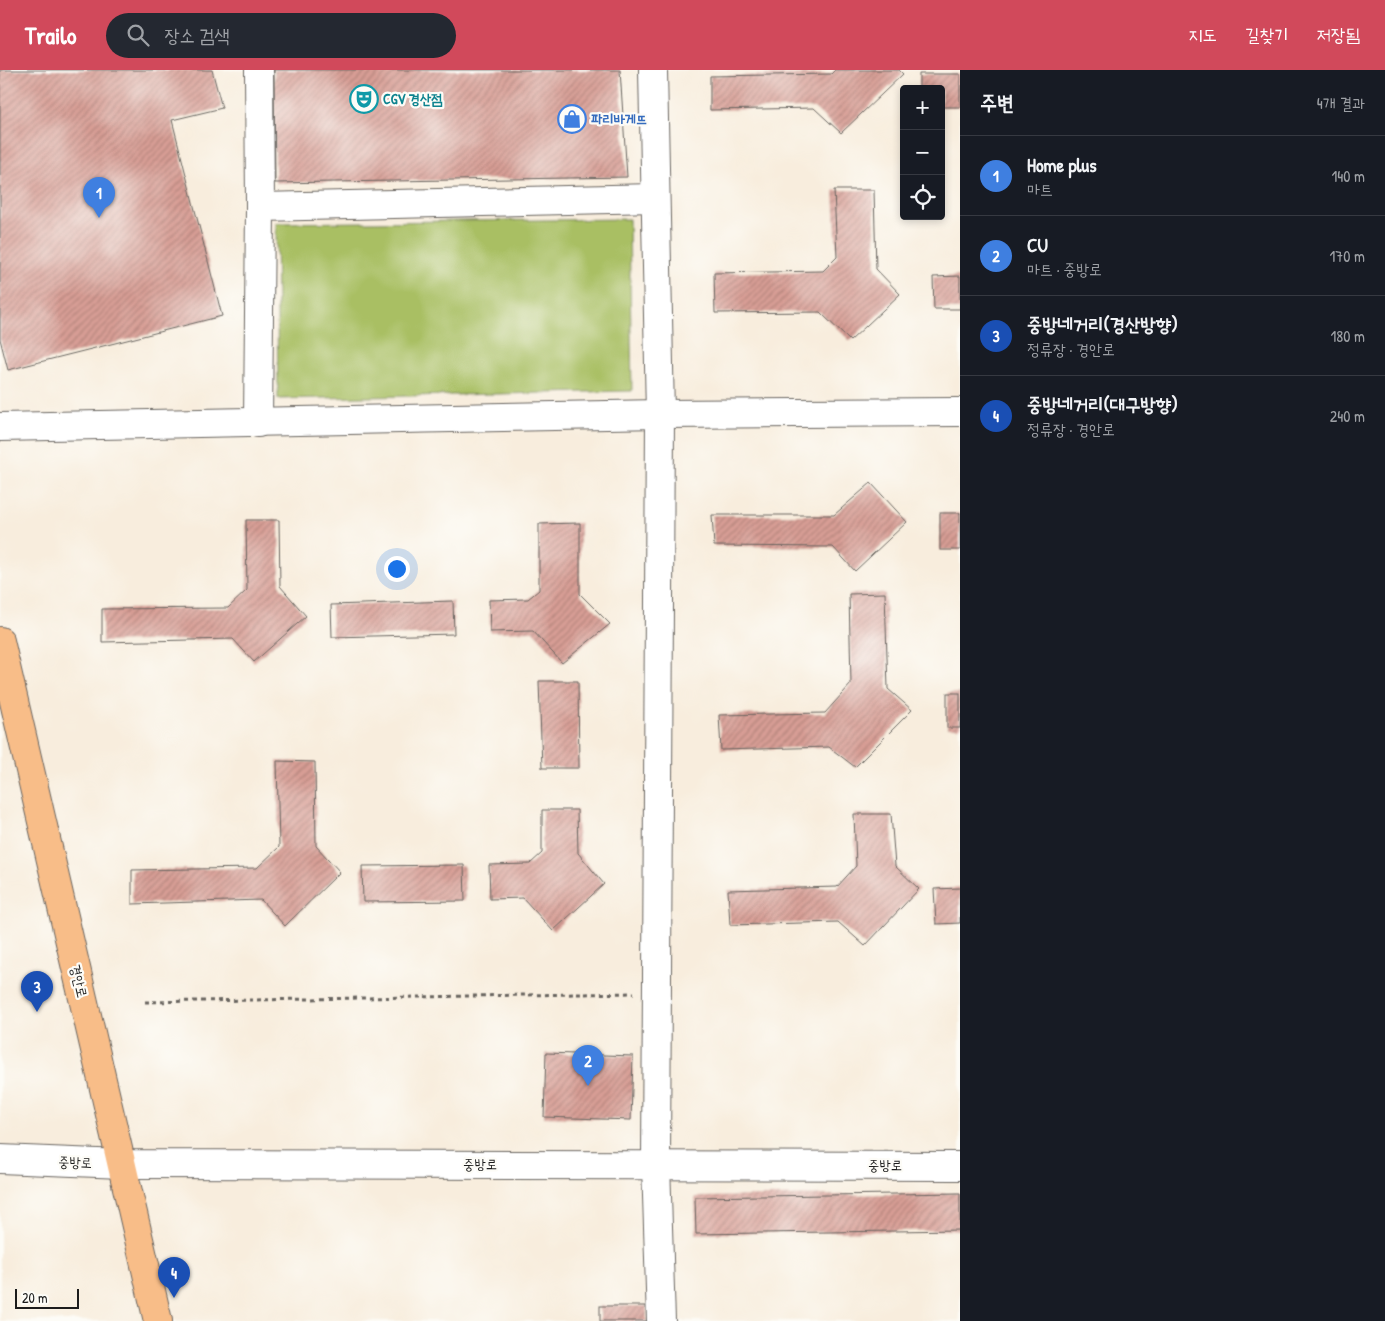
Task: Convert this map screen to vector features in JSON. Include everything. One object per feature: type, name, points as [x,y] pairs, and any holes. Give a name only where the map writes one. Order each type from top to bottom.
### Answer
[{"type":"main road","name":"경안로","points":[[0,641],[158,1321]]},
{"type":"street","points":[[258,423],[259,70]]},
{"type":"street","points":[[653,70],[660,414],[656,1164],[660,1321]]},
{"type":"street","points":[[260,207],[656,198]]},
{"type":"street","points":[[0,427],[660,414],[960,412]]},
{"type":"street","name":"중방로","points":[[0,1159],[122,1164],[960,1166]]},
{"type":"path","points":[[145,1002],[644,993]]},
{"type":"green space","points":[[629,219],[632,391],[278,399],[276,223]]},
{"type":"building","points":[[0,70],[212,70],[222,108],[172,120],[222,316],[8,370],[0,339]]},
{"type":"building","points":[[274,70],[620,70],[627,177],[275,183]]},
{"type":"building","points":[[835,70],[899,70],[903,74],[841,133],[814,108],[710,110],[710,76],[831,74]]},
{"type":"building","points":[[919,74],[960,74],[960,107],[945,107],[945,85],[919,85]]},
{"type":"building","points":[[834,190],[874,190],[876,269],[900,294],[850,341],[820,312],[715,313],[714,273],[823,271],[837,257]]},
{"type":"building","points":[[960,276],[960,309],[934,309],[933,277]]},
{"type":"building","points":[[871,483],[907,522],[855,571],[833,547],[714,546],[712,515],[834,515]]},
{"type":"building","points":[[940,513],[960,513],[960,550],[940,550]]},
{"type":"building","points":[[246,520],[279,520],[280,586],[306,616],[254,662],[233,639],[102,642],[102,609],[228,608],[247,590]]},
{"type":"building","points":[[580,523],[580,594],[610,624],[562,663],[533,631],[490,632],[489,600],[528,599],[539,590],[539,524]]},
{"type":"building","points":[[885,593],[888,689],[912,710],[855,767],[829,747],[721,750],[719,715],[825,713],[851,684],[849,594]]},
{"type":"building","points":[[453,601],[454,634],[332,637],[331,605]]},
{"type":"building","points":[[539,681],[578,681],[579,768],[542,768]]},
{"type":"building","points":[[947,693],[960,693],[960,728],[947,728]]},
{"type":"building","points":[[277,761],[315,762],[316,846],[340,872],[285,926],[261,900],[132,904],[132,870],[257,868],[279,847]]},
{"type":"building","points":[[542,810],[577,810],[578,853],[604,884],[553,931],[523,898],[490,899],[489,865],[530,864],[542,853]]},
{"type":"building","points":[[854,814],[891,814],[895,866],[919,889],[865,946],[838,922],[730,925],[728,890],[837,887],[856,866]]},
{"type":"building","points":[[464,865],[465,901],[363,902],[362,866]]},
{"type":"building","points":[[960,888],[960,923],[936,924],[934,889]]},
{"type":"building","points":[[546,1053],[633,1056],[631,1120],[544,1117]]},
{"type":"building","points":[[960,1193],[960,1230],[696,1234],[695,1197]]},
{"type":"building","points":[[600,1306],[647,1306],[647,1321],[600,1321]]},
{"type":"place","name":"CGV 경산점","points":[[364,99]]},
{"type":"place","name":"파리바게뜨","points":[[572,119]]},
{"type":"place","name":"Home plus","points":[[99,218]]},
{"type":"place","name":"중방네거리(경산방향)","points":[[37,1012]]},
{"type":"place","name":"CU","points":[[588,1086]]},
{"type":"place","name":"중방네거리(대구방향)","points":[[174,1298]]}]
